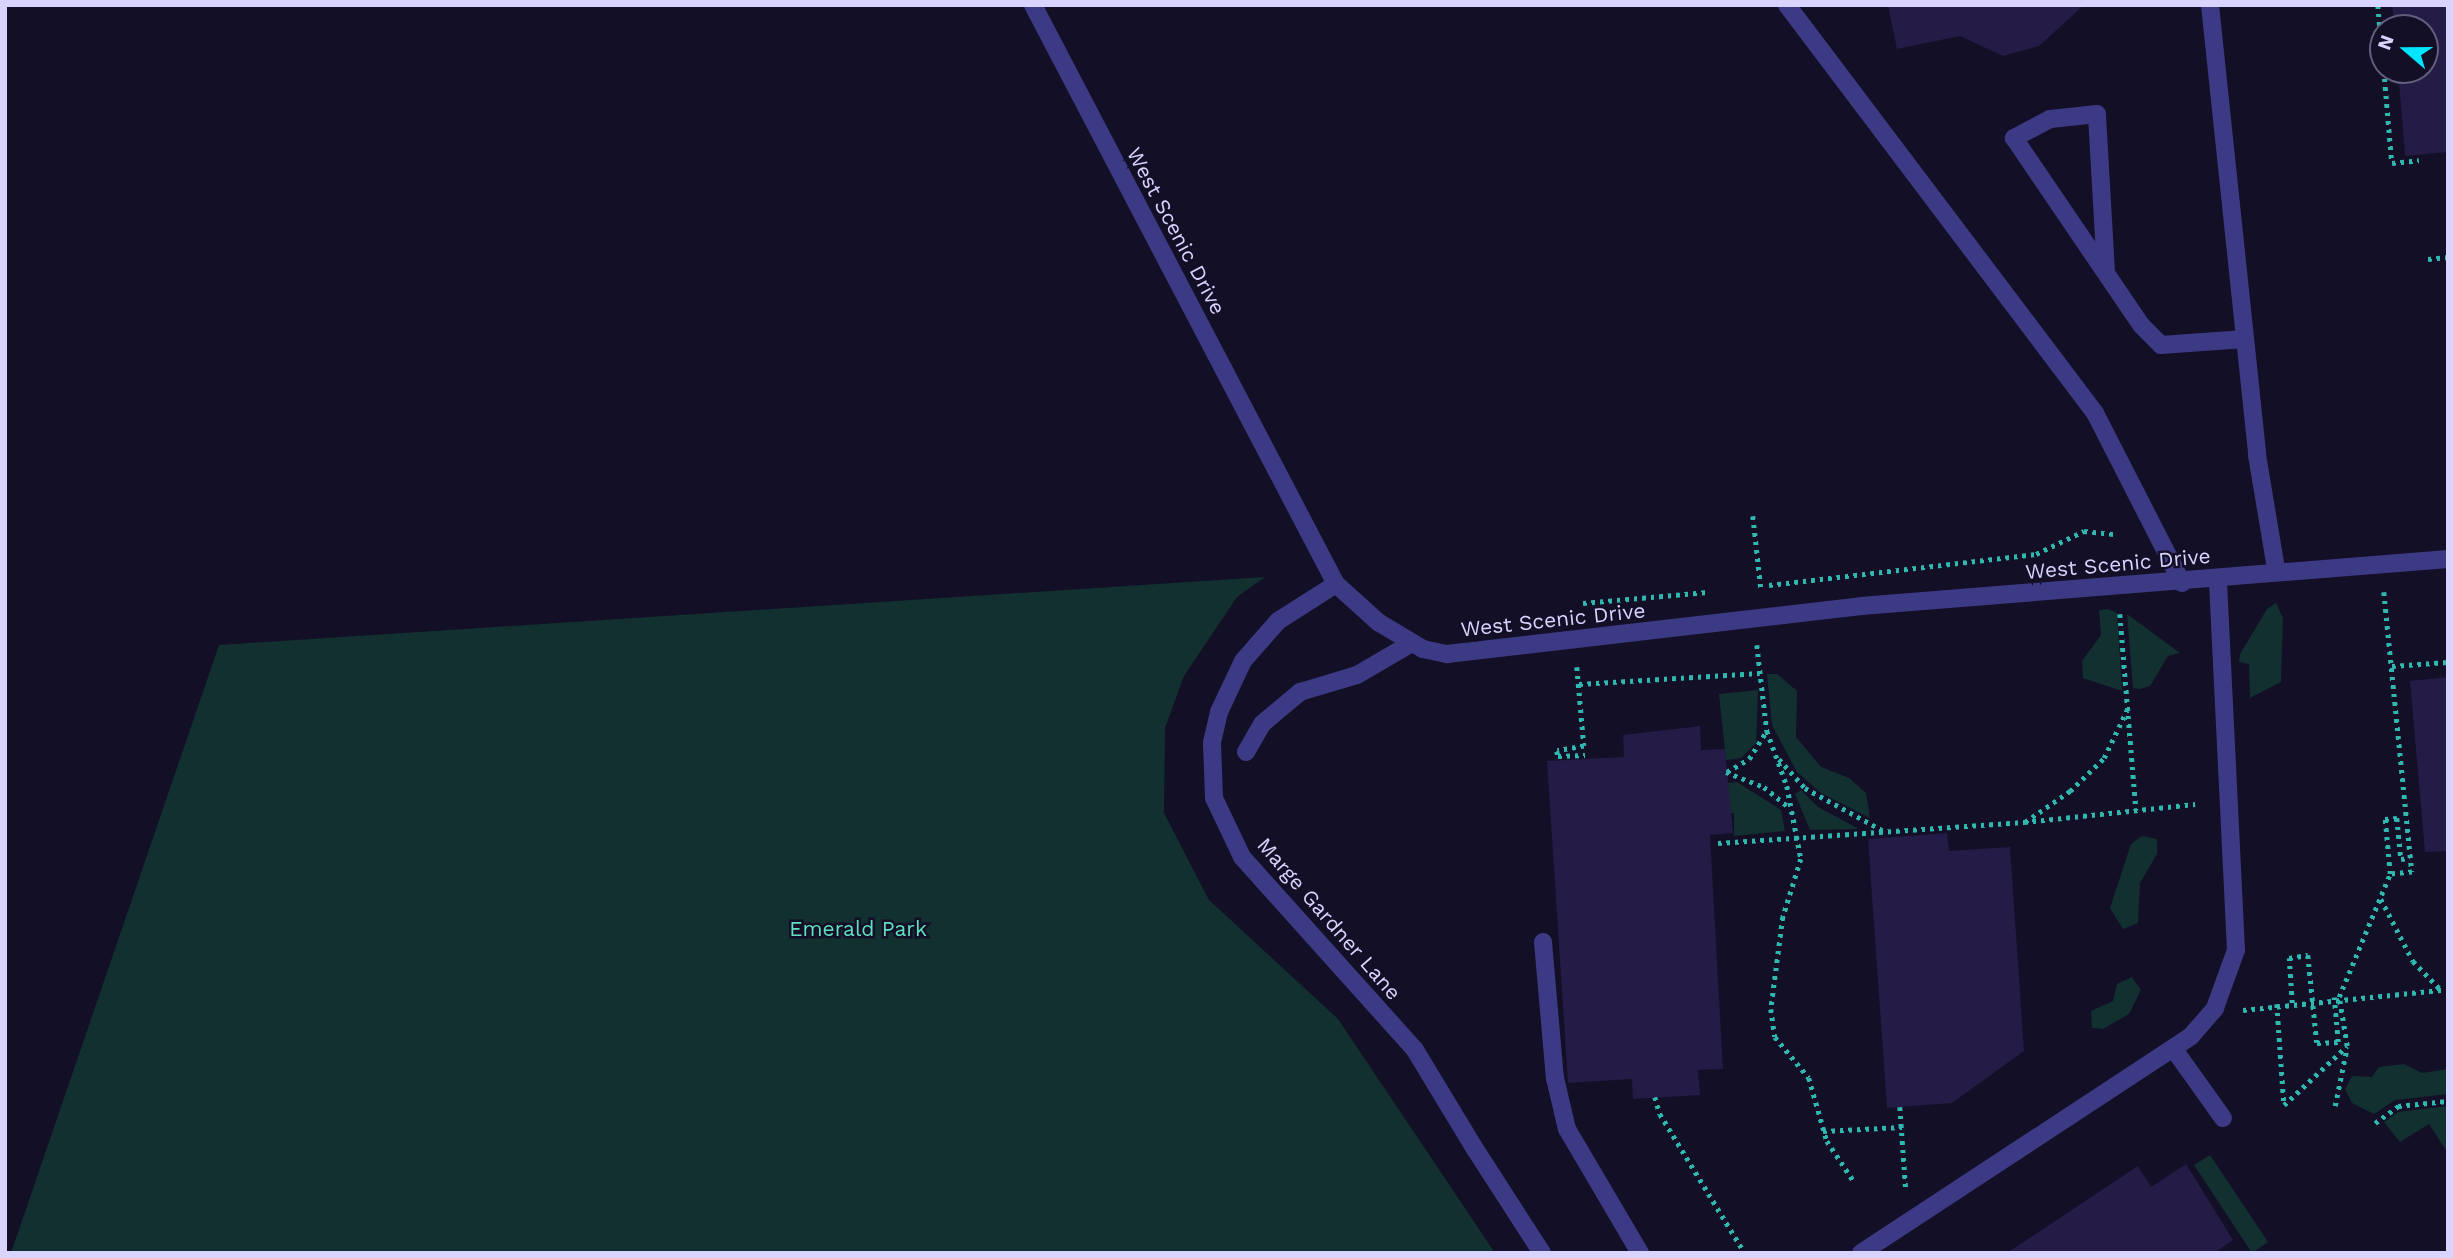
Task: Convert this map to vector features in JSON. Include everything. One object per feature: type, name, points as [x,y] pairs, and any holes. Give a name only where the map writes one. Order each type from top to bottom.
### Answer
[{"type":"street","name":"West Scenic Drive","points":[[1033,5],[1336,584],[1378,622],[1412,643],[1447,654],[1861,606],[2182,583],[2276,569],[2448,559]]},
{"type":"street","points":[[1787,5],[2095,413],[2182,583]]},
{"type":"street","points":[[2210,5],[2245,339],[2276,569]]},
{"type":"street","points":[[2106,272],[2097,114],[2050,119],[2014,138],[2106,272],[2161,345],[2245,339]]},
{"type":"street","points":[[1861,1253],[2173,1048],[2215,1008],[2236,950],[2218,579]]},
{"type":"street","name":"Marge Gardner Lane","points":[[1336,584],[1278,621],[1243,661],[1219,712],[1212,743],[1214,798],[1242,857],[1415,1050],[1542,1253]]},
{"type":"street","points":[[1246,752],[1262,724],[1300,692],[1357,675],[1412,643]]},
{"type":"street","points":[[1543,942],[1555,1078],[1567,1129],[1640,1253]]},
{"type":"street","points":[[2173,1048],[2223,1118]]},
{"type":"path","points":[[2385,84],[2392,163],[2419,160]]},
{"type":"path","points":[[2428,259],[2448,257]]},
{"type":"path","points":[[1753,516],[1762,590]]},
{"type":"path","points":[[1747,588],[1762,590],[2036,554],[2084,531],[2114,534]]},
{"type":"path","points":[[2384,587],[2412,872],[2390,874]]},
{"type":"path","points":[[1583,603],[1720,591]]},
{"type":"path","points":[[2120,614],[2136,810]]},
{"type":"path","points":[[1756,640],[1767,731],[1799,837],[1801,859],[1783,917],[1771,1009],[1775,1037],[1809,1078],[1822,1131],[1853,1180]]},
{"type":"path","points":[[2392,666],[2448,662]]},
{"type":"path","points":[[1576,663],[1584,746],[1557,751],[1558,756],[1585,755]]},
{"type":"path","points":[[1579,684],[1760,673]]},
{"type":"path","points":[[2024,822],[2070,791],[2104,758],[2128,706]]},
{"type":"path","points":[[1767,731],[1749,759],[1727,772],[1764,787],[1789,807]]},
{"type":"path","points":[[1776,756],[1805,788],[1883,831]]},
{"type":"path","points":[[1718,843],[2024,822],[2195,804]]},
{"type":"path","points":[[2292,1003],[2288,958],[2308,955],[2317,1043],[2338,1042],[2337,997],[2390,874],[2385,819],[2397,818],[2401,859],[2410,858]]},
{"type":"path","points":[[2380,898],[2413,961],[2441,989]]},
{"type":"path","points":[[2237,1011],[2337,997],[2448,989]]},
{"type":"path","points":[[2335,1106],[2347,1046],[2337,997]]},
{"type":"path","points":[[2277,1004],[2284,1105],[2347,1046]]},
{"type":"path","points":[[1655,1097],[1660,1114],[1743,1251]]},
{"type":"path","points":[[2375,1123],[2398,1106],[2448,1101]]},
{"type":"path","points":[[1900,1107],[1906,1192]]},
{"type":"path","points":[[1822,1131],[1902,1127]]},
{"type":"green space","name":"Emerald Park","points":[[1265,577],[1237,597],[1184,676],[1165,728],[1164,813],[1209,900],[1338,1019],[1495,1253],[11,1253],[219,645]]},
{"type":"green space","points":[[2276,603],[2283,618],[2281,682],[2250,698],[2249,664],[2239,662],[2240,654],[2267,609]]},
{"type":"green space","points":[[2108,609],[2117,613],[2122,691],[2083,678],[2082,661],[2101,635],[2099,610]]},
{"type":"green space","points":[[2127,614],[2180,653],[2168,656],[2150,686],[2140,689],[2133,688]]},
{"type":"green space","points":[[1767,674],[1777,674],[1797,691],[1796,737],[1821,767],[1849,778],[1866,793],[1870,818],[1821,793],[1797,772],[1772,725]]},
{"type":"green space","points":[[1758,690],[1756,743],[1741,758],[1726,760],[1719,694]]},
{"type":"green space","points":[[1737,782],[1781,810],[1785,831],[1734,836],[1734,813],[1722,814],[1720,784]]},
{"type":"green space","points":[[1801,790],[1818,807],[1859,829],[1810,830],[1795,794]]},
{"type":"green space","points":[[2142,836],[2157,839],[2157,854],[2140,883],[2138,923],[2123,929],[2110,908],[2131,844]]},
{"type":"green space","points":[[2132,977],[2141,990],[2129,1014],[2103,1029],[2092,1028],[2091,1011],[2113,1001],[2117,984]]},
{"type":"green space","points":[[2404,1064],[2422,1073],[2448,1069],[2448,1094],[2395,1100],[2374,1114],[2352,1103],[2345,1089],[2352,1076],[2372,1077],[2379,1067]]},
{"type":"green space","points":[[2448,1106],[2448,1153],[2429,1124],[2400,1142],[2384,1122],[2398,1112]]},
{"type":"green space","points":[[2210,1155],[2268,1242],[2252,1253],[2194,1165]]},
{"type":"building","points":[[1888,5],[2084,5],[2039,46],[2003,56],[1960,36],[1897,49]]},
{"type":"building","points":[[2392,5],[2448,5],[2448,152],[2405,156],[2399,84],[2439,84],[2439,14],[2393,14]]},
{"type":"building","points":[[2448,677],[2448,851],[2425,852],[2410,681]]},
{"type":"building","points":[[1700,726],[1701,750],[1725,749],[1733,833],[1710,835],[1723,1069],[1698,1070],[1700,1095],[1633,1099],[1632,1079],[1568,1083],[1547,761],[1624,757],[1623,735]]},
{"type":"building","points":[[1947,833],[1949,851],[2010,847],[2024,1051],[1952,1103],[1887,1108],[1868,839]]},
{"type":"building","points":[[2186,1164],[2233,1240],[2214,1253],[2007,1253],[2138,1166],[2151,1187]]}]
